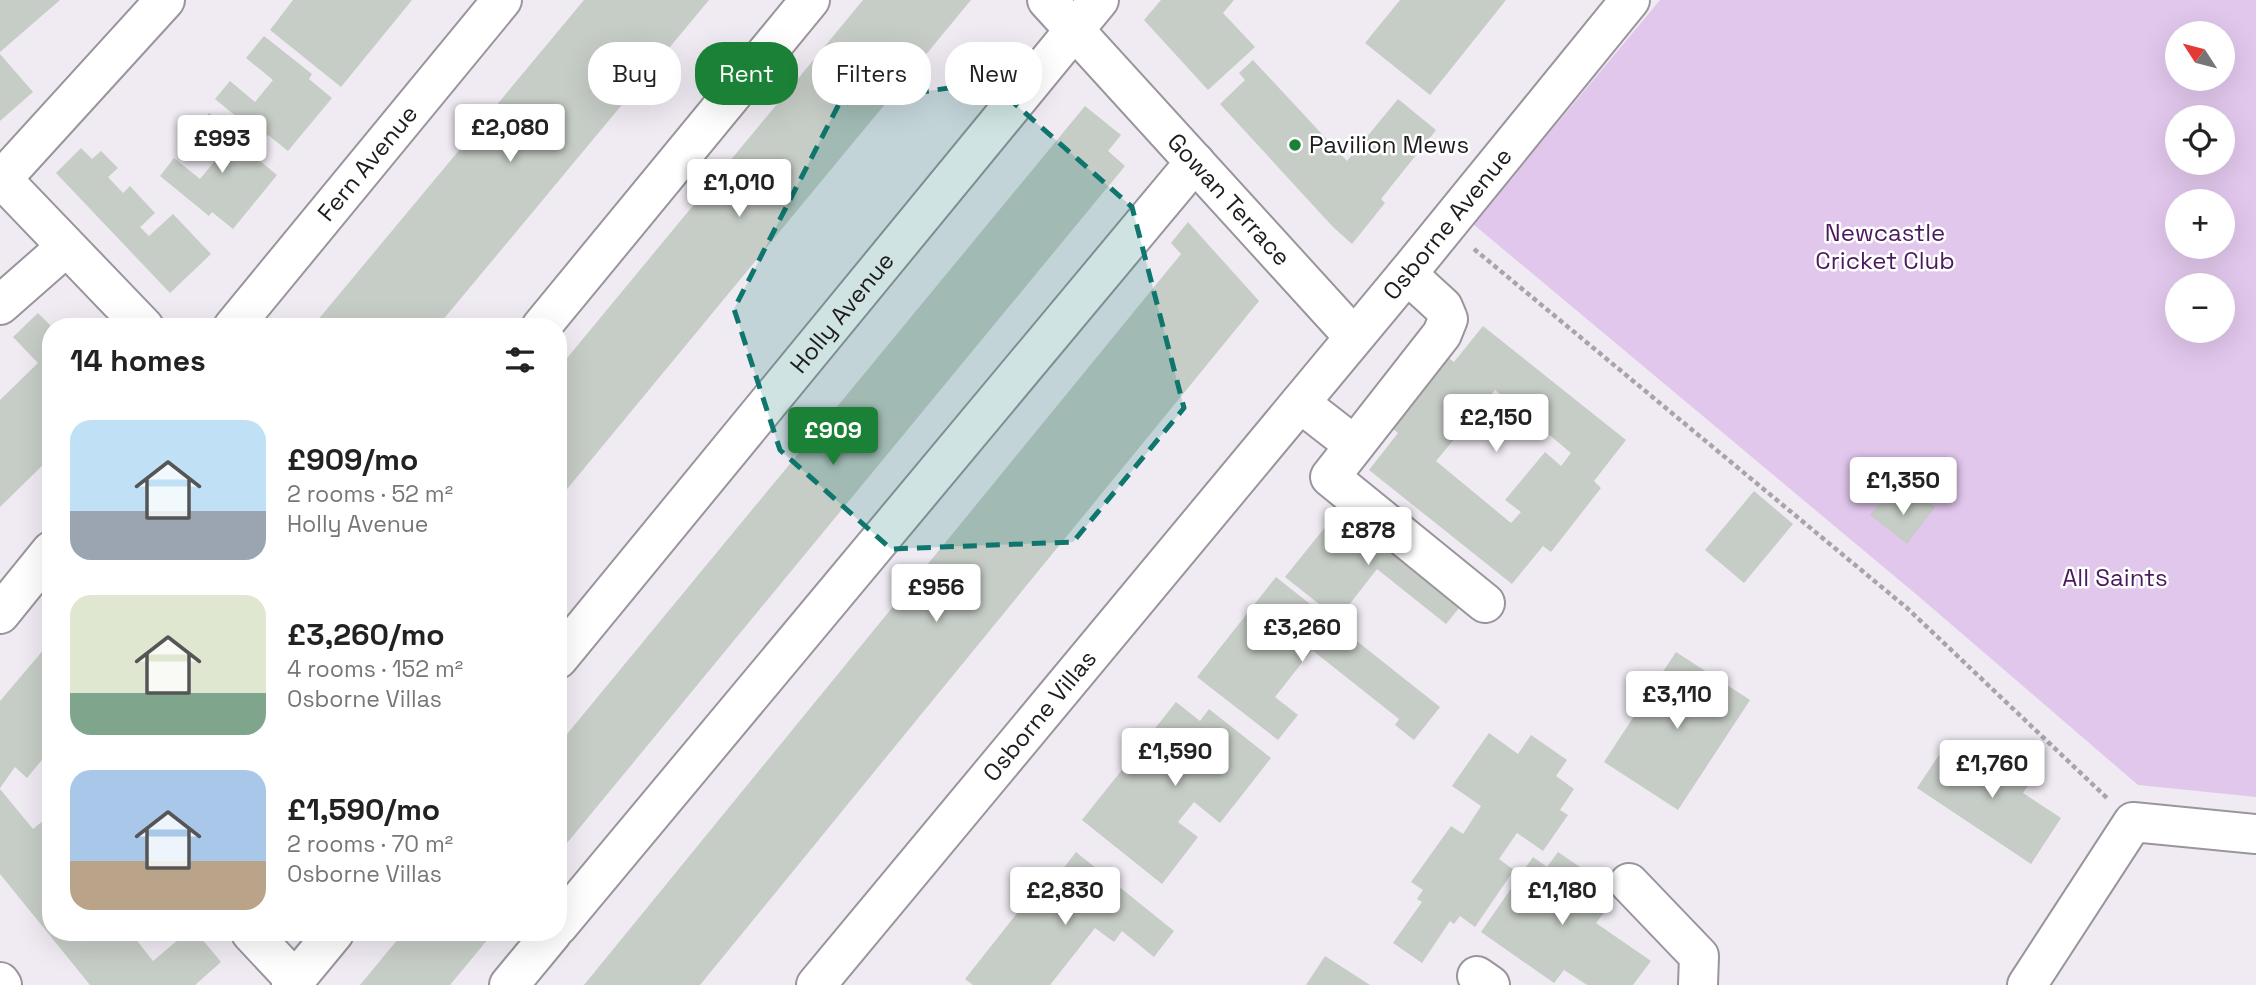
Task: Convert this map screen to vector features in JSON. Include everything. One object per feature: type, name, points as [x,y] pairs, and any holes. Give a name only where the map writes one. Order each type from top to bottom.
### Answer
[{"type":"street","points":[[135,318],[1,178],[165,0]]},
{"type":"street","name":"Fern Avenue","points":[[240,318],[502,0]]},
{"type":"street","points":[[548,318],[810,0]]},
{"type":"street","name":"Gowan Terrace","points":[[1047,0],[1354,337]]},
{"type":"street","name":"Holly Avenue","points":[[567,648],[1099,0]]},
{"type":"street","name":"Osborne Avenue","points":[[1264,447],[1630,0]]},
{"type":"street","points":[[567,915],[1195,162]]},
{"type":"street","points":[[0,306],[66,247]]},
{"type":"street","points":[[1407,274],[1443,307],[1448,319],[1442,334],[1330,477],[1485,603]]},
{"type":"street","points":[[1300,403],[1354,445]]},
{"type":"street","name":"Osborne Villas","points":[[816,985],[1264,447]]},
{"type":"street","points":[[0,614],[42,562]]},
{"type":"street","points":[[2027,985],[2133,822],[2256,834]]},
{"type":"street","points":[[1629,883],[1699,956],[1698,985]]},
{"type":"street","points":[[258,941],[293,983],[327,941]]},
{"type":"street","points":[[509,985],[545,941]]},
{"type":"path","points":[[1445,226],[1908,608],[2133,822]]},
{"type":"highlighted area","points":[[990,82],[1132,207],[1184,408],[1073,542],[891,549],[780,450],[734,309],[839,104]]},
{"type":"green space","name":"Newcastle Cricket Club","points":[[1660,0],[2256,0],[2256,797],[2138,785],[1917,595],[1473,224]]},
{"type":"building","points":[[0,0],[60,0],[0,52]]},
{"type":"building","points":[[293,0],[412,0],[341,87],[270,30]]},
{"type":"building","points":[[584,0],[709,0],[674,42],[588,42],[588,105],[622,105],[444,318],[319,318]]},
{"type":"building","points":[[863,0],[971,0],[931,48],[931,42],[828,42]]},
{"type":"building","points":[[1161,0],[1234,0],[1223,13],[1255,47],[1208,90],[1144,20]]},
{"type":"building","points":[[1400,0],[1506,0],[1430,95],[1365,43]]},
{"type":"building","points":[[264,36],[312,74],[309,79],[332,98],[288,151],[268,135],[264,139],[215,99],[230,81],[255,102],[273,80],[246,58]]},
{"type":"building","points":[[0,54],[33,92],[0,121]]},
{"type":"building","name":"Pavilion Mews","points":[[1253,60],[1347,161],[1398,99],[1436,130],[1381,199],[1385,203],[1352,244],[1333,227],[1220,104],[1245,80],[1239,73]]},
{"type":"building","points":[[812,62],[812,105],[884,105],[567,489],[567,358],[776,105],[798,105],[798,79]]},
{"type":"building","points":[[1085,106],[1121,135],[1108,151],[1125,166],[567,843],[567,734]]},
{"type":"building","points":[[209,113],[257,152],[254,156],[277,175],[233,229],[212,212],[209,216],[160,176],[174,158],[200,179],[218,157],[191,136]]},
{"type":"building","points":[[81,148],[92,159],[101,151],[118,168],[108,177],[123,193],[130,186],[155,213],[140,227],[149,236],[173,214],[211,254],[170,293],[56,173]]},
{"type":"building","points":[[1188,222],[1259,301],[700,985],[584,985],[1181,254],[1171,243]]},
{"type":"building","points":[[38,313],[43,318],[42,466],[0,507],[0,400],[38,363],[13,337]]},
{"type":"building","points":[[1483,326],[1626,440],[1594,481],[1601,488],[1551,552],[1543,546],[1512,584],[1369,470],[1398,433],[1384,422],[1440,352],[1454,362]],"holes":[[[1495,390],[1571,453],[1561,466],[1545,452],[1505,500],[1521,512],[1511,523],[1436,461]]]},
{"type":"building","points":[[1754,491],[1793,524],[1744,583],[1705,550]]},
{"type":"building","points":[[1347,500],[1469,596],[1446,624],[1377,569],[1338,619],[1285,577]]},
{"type":"building","points":[[1927,501],[1935,507],[1907,544],[1870,515],[1879,504]]},
{"type":"building","points":[[1276,577],[1440,707],[1414,740],[1395,725],[1399,719],[1312,650],[1275,697],[1298,715],[1278,740],[1197,677]]},
{"type":"building","points":[[42,652],[42,760],[27,778],[15,767],[0,788],[0,701]]},
{"type":"building","points":[[1676,652],[1750,700],[1678,810],[1604,762]]},
{"type":"building","points":[[1176,702],[1200,721],[1209,709],[1271,758],[1220,823],[1194,802],[1178,822],[1198,837],[1162,884],[1082,820]]},
{"type":"building","points":[[1489,733],[1518,754],[1531,735],[1567,760],[1556,776],[1574,789],[1560,810],[1568,815],[1543,851],[1517,833],[1499,859],[1514,870],[1475,927],[1460,916],[1454,924],[1450,921],[1422,963],[1393,943],[1422,902],[1417,899],[1423,890],[1411,882],[1451,826],[1463,834],[1481,806],[1452,786]]},
{"type":"building","points":[[1947,743],[1986,769],[1998,751],[2035,775],[2023,793],[2061,818],[2031,864],[1917,788]]},
{"type":"building","points":[[0,789],[33,829],[42,822],[42,926],[0,874]]},
{"type":"building","points":[[1076,852],[1174,931],[1154,957],[1122,931],[1114,942],[1095,928],[1050,985],[973,985],[965,979],[1052,869],[1059,874]]},
{"type":"building","points":[[1558,852],[1599,880],[1588,896],[1607,909],[1596,923],[1651,961],[1633,985],[1587,985],[1564,970],[1554,983],[1481,932],[1533,857],[1547,867]]},
{"type":"building","points":[[54,941],[137,941],[153,961],[177,941],[204,941],[221,962],[195,985],[90,985]]},
{"type":"building","points":[[396,941],[486,941],[450,985],[360,985]]},
{"type":"building","points":[[1325,956],[1370,985],[1306,985]]},
{"type":"place","name":"Pavilion Mews","points":[[1295,145]]},
{"type":"park label","name":"All Saints","points":[[2115,578]]}]
